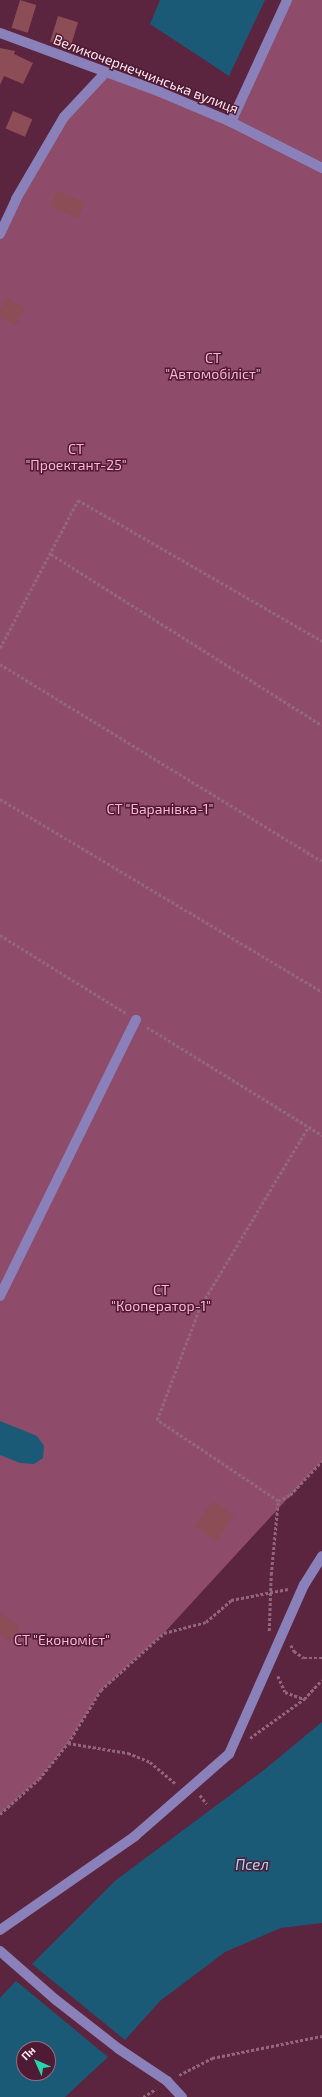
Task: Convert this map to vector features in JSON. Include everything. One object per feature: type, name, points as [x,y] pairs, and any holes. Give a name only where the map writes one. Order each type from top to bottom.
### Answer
[{"type":"street","points":[[231,122],[287,0]]},
{"type":"street","name":"Великочернеччинська вулиця","points":[[0,33],[105,73],[160,92],[231,122],[322,168]]},
{"type":"street","points":[[0,234],[16,199],[64,117],[105,73]]},
{"type":"street","points":[[0,1296],[136,1020]]},
{"type":"street","points":[[0,1930],[135,1836],[229,1754],[304,1585],[322,1556]]},
{"type":"street","points":[[0,1950],[75,2015],[119,2049],[167,2081],[182,2097]]},
{"type":"path","points":[[0,648],[51,554],[78,500],[322,641]]},
{"type":"path","points":[[51,554],[322,725]]},
{"type":"path","points":[[0,664],[322,860]]},
{"type":"path","points":[[0,799],[322,992]]},
{"type":"path","points":[[0,935],[322,1135]]},
{"type":"path","points":[[278,1501],[157,1420],[200,1307],[308,1127]]},
{"type":"path","points":[[278,1501],[290,1495],[322,1461]]},
{"type":"path","points":[[270,1635],[270,1593],[278,1501]]},
{"type":"path","points":[[0,1814],[39,1779],[68,1743],[101,1690],[164,1633],[206,1622],[231,1600],[304,1585]]},
{"type":"path","points":[[284,1630],[294,1651],[304,1658],[322,1658]]},
{"type":"path","points":[[271,1658],[285,1692],[304,1699]]},
{"type":"path","points":[[248,1740],[304,1699],[322,1680]]},
{"type":"path","points":[[68,1743],[128,1753],[150,1762],[173,1780],[183,1794]]},
{"type":"path","points":[[142,2097],[167,2081],[212,2058],[322,2036]]},
{"type":"green space","points":[[287,0],[322,0],[322,1461],[164,1633],[101,1690],[68,1743],[39,1779],[0,1814],[0,234],[64,117],[105,73],[231,122]]},
{"type":"water","points":[[160,0],[265,0],[229,76],[150,24]]},
{"type":"water","points":[[0,1421],[37,1436],[44,1446],[43,1458],[34,1464],[20,1463],[0,1455]]},
{"type":"water","name":"Псел","points":[[322,1722],[322,1923],[281,1928],[225,1952],[160,2001],[125,2040],[32,1964],[116,1880],[264,1770]]},
{"type":"water","points":[[16,1981],[108,2057],[65,2097],[0,2097],[0,1998]]},
{"type":"building","points":[[20,0],[36,5],[28,33],[12,28]]},
{"type":"building","points":[[58,16],[78,22],[70,48],[50,42]]},
{"type":"building","points":[[0,48],[15,51],[14,54],[33,63],[23,84],[4,76],[0,85]]},
{"type":"building","points":[[13,111],[32,119],[25,137],[6,128]]},
{"type":"building","points":[[57,191],[85,203],[78,218],[50,207]]},
{"type":"building","points":[[7,297],[25,308],[15,326],[0,317],[0,309]]},
{"type":"building","points":[[213,1501],[234,1516],[216,1541],[195,1526]]},
{"type":"building","points":[[0,1612],[20,1627],[9,1641],[0,1634]]},
{"type":"park label","name":"СТ \"Автомобіліст\"","points":[[213,366]]},
{"type":"park label","name":"СТ \"Проектант-25\"","points":[[76,458]]},
{"type":"park label","name":"СТ \"Баранівка-1\"","points":[[160,809]]},
{"type":"park label","name":"СТ \"Кооператор-1\"","points":[[161,1298]]},
{"type":"park label","name":"СТ \"Економіст\"","points":[[62,1640]]}]
